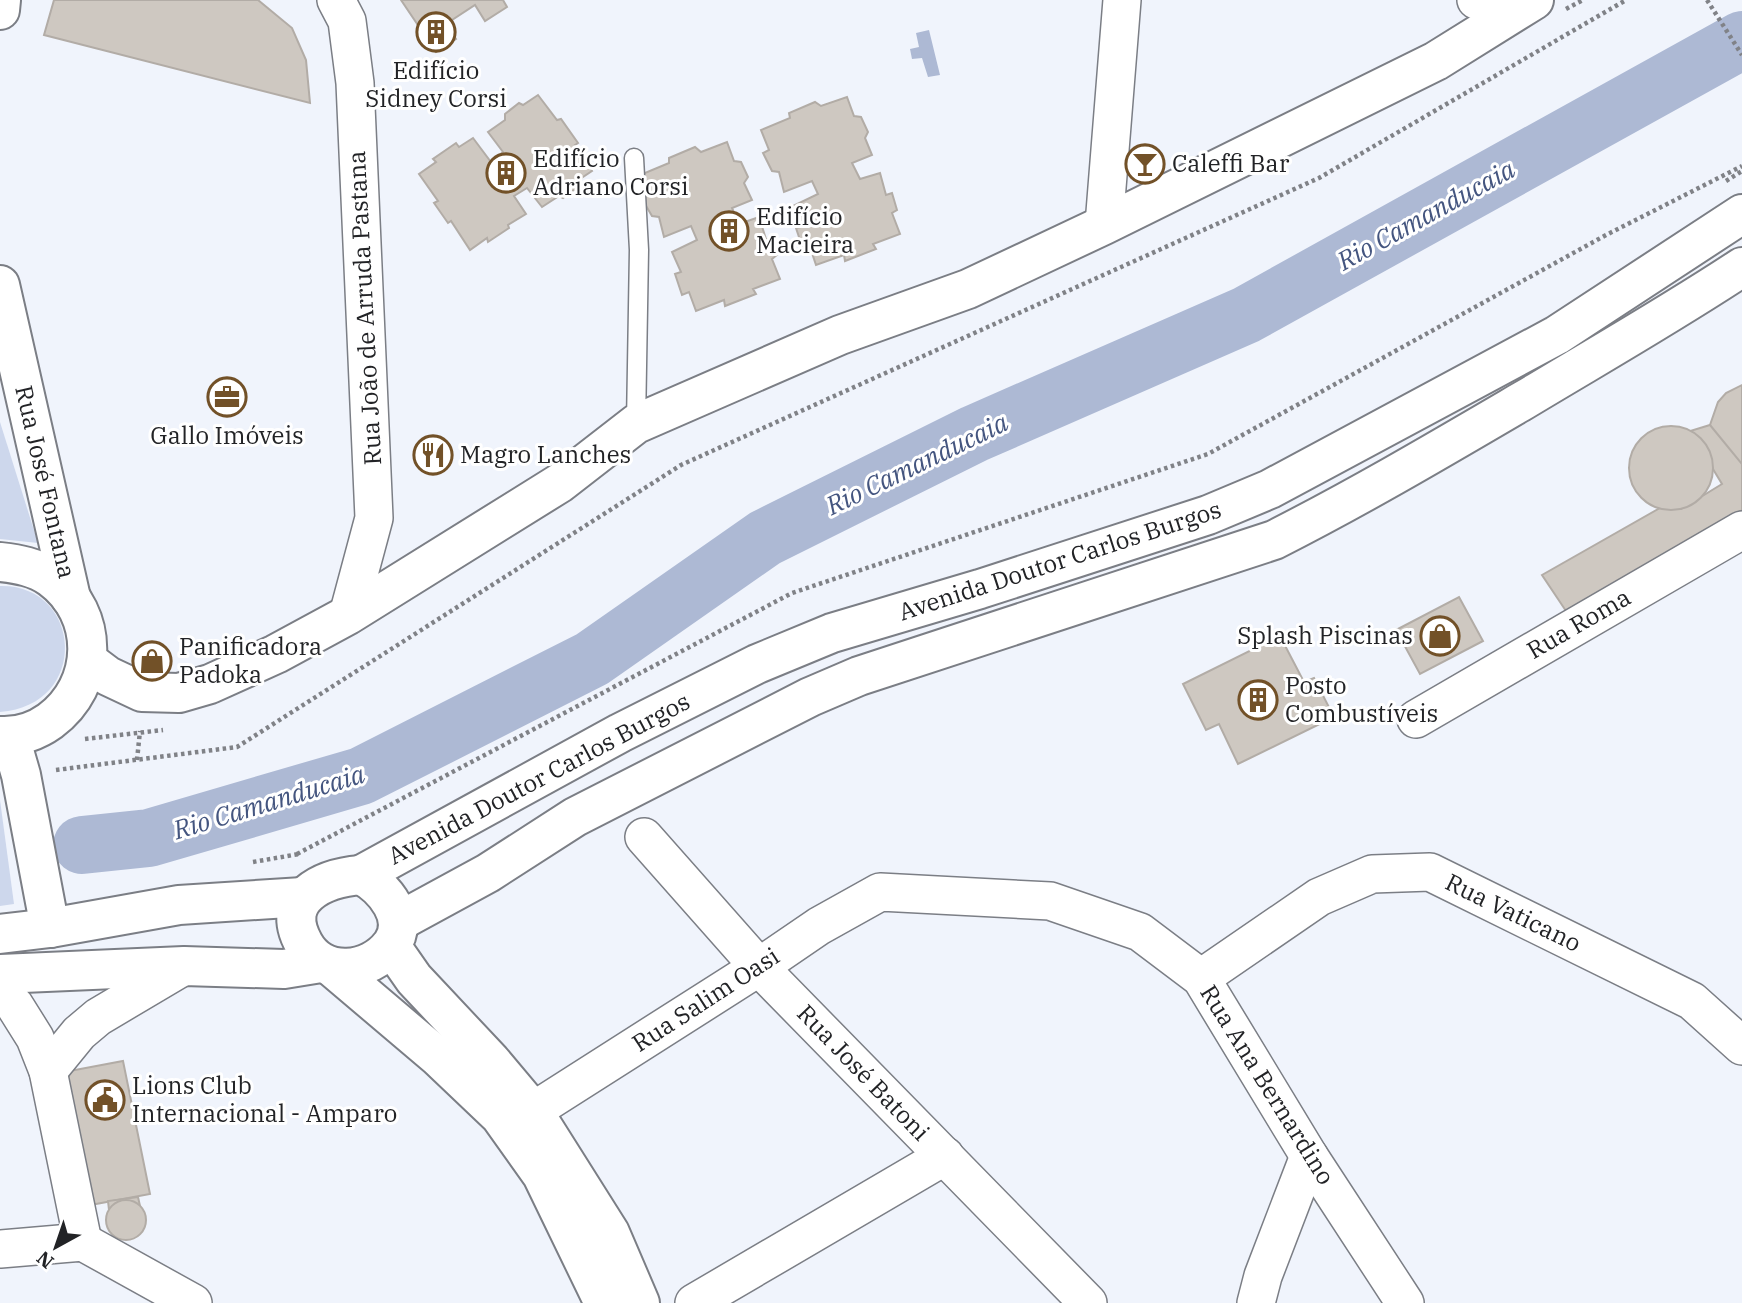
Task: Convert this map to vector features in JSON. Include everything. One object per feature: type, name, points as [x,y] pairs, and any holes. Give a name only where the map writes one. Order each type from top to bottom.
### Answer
[{"type":"main road","points":[[0,10],[1,0]]},
{"type":"main road","points":[[88,661],[108,676],[142,692],[179,693],[210,684],[254,664],[348,615],[560,483],[636,424],[839,335],[968,289],[1104,225],[1436,61],[1526,4]]},
{"type":"main road","name":"Avenida Doutor Carlos Burgos","points":[[362,875],[620,733],[757,664],[832,633],[980,589],[1208,515],[1270,489],[1557,335],[1742,214]]},
{"type":"main road","name":"Avenida Doutor Carlos Burgos","points":[[394,934],[575,817],[810,697],[859,676],[1274,540],[1431,454],[1679,308],[1742,267]]},
{"type":"main road","name":"Rua José Fontana","points":[[0,285],[71,598]]},
{"type":"main road","points":[[0,562],[24,565],[50,577],[71,598],[82,616],[87,635],[88,661],[81,685],[64,711],[39,729],[5,737],[20,775],[48,917]]},
{"type":"main road","points":[[0,934],[48,917],[303,897],[333,878],[362,875],[373,881],[394,907],[394,934],[414,979],[491,1061],[533,1111],[610,1233],[640,1303]]},
{"type":"main road","points":[[303,897],[298,922],[301,938],[309,952],[438,1057],[500,1116],[542,1175],[604,1303]]},
{"type":"main road","points":[[0,974],[184,966],[284,969],[362,964],[394,934]]},
{"type":"street","name":"Rua João de Arruda Pastana","points":[[336,0],[347,21],[355,83],[374,518],[348,615]]},
{"type":"street","points":[[1104,225],[1122,0]]},
{"type":"street","points":[[1476,0],[1526,4]]},
{"type":"street","name":"Rua Roma","points":[[1416,719],[1742,530]]},
{"type":"street","name":"Rua José Batoni","points":[[644,837],[759,967],[1088,1303]]},
{"type":"street","name":"Rua Vaticano","points":[[1201,978],[1319,897],[1373,874],[1430,872],[1692,1000],[1742,1046]]},
{"type":"street","name":"Rua Salim Oasi","points":[[533,1111],[819,926],[880,892]]},
{"type":"street","name":"Rua Ana Bernardino","points":[[880,892],[1050,901],[1140,932],[1201,978],[1309,1156],[1405,1303]]},
{"type":"street","points":[[48,1072],[79,1033],[98,1017],[184,966]]},
{"type":"street","points":[[0,990],[15,1006],[35,1038],[48,1072],[83,1242]]},
{"type":"street","points":[[694,1303],[945,1156]]},
{"type":"street","points":[[1256,1303],[1263,1276],[1309,1156]]},
{"type":"street","points":[[0,1249],[83,1242],[193,1303]]},
{"type":"lane","points":[[634,158],[639,250],[636,424]]},
{"type":"path","points":[[20,775],[237,747],[681,465],[1319,178],[1626,0]]},
{"type":"path","points":[[1707,0],[1742,55]]},
{"type":"path","points":[[249,866],[289,858],[792,593],[1208,454],[1606,235],[1742,166]]},
{"type":"shaded area","points":[[929,30],[940,75],[928,77],[922,58],[912,59],[910,49],[919,47],[916,33]]},
{"type":"shaded area","points":[[0,422],[38,543],[0,539]]},
{"type":"shaded area","points":[[0,586],[27,591],[47,604],[60,623],[65,646],[62,669],[50,689],[29,704],[0,712]]},
{"type":"shaded area","points":[[0,800],[14,904],[0,906]]},
{"type":"building","points":[[54,0],[258,0],[292,28],[306,60],[310,103],[44,35]]},
{"type":"building","name":"Edifício Sidney Corsi","points":[[401,0],[503,0],[507,7],[485,21],[475,5],[446,24],[456,39],[436,52]]},
{"type":"building","name":"Edifício Adriano Corsi","points":[[538,95],[557,120],[561,119],[578,143],[575,145],[592,171],[577,181],[578,187],[563,198],[559,196],[542,207],[527,188],[514,196],[526,214],[488,242],[487,238],[470,250],[451,221],[448,223],[434,203],[438,201],[419,174],[436,162],[433,159],[456,143],[459,147],[473,138],[491,162],[503,152],[488,132],[505,120],[505,114],[519,103],[523,105]]},
{"type":"building","points":[[847,97],[854,116],[861,117],[868,132],[865,138],[872,155],[852,163],[860,179],[880,173],[886,195],[892,193],[897,210],[892,213],[900,234],[873,244],[876,249],[845,261],[844,255],[816,265],[810,247],[803,249],[796,228],[801,227],[793,206],[818,194],[812,181],[784,192],[779,172],[772,171],[763,153],[769,150],[761,130],[790,118],[789,113],[815,102],[821,106]]},
{"type":"building","name":"Edifício Macieira","points":[[727,142],[734,161],[741,162],[748,177],[744,183],[752,200],[732,208],[739,224],[759,217],[766,239],[772,239],[777,255],[772,259],[780,279],[753,289],[756,294],[725,306],[724,300],[696,311],[689,292],[682,295],[675,274],[681,272],[672,252],[697,240],[691,226],[664,237],[659,217],[652,216],[642,199],[648,195],[640,175],[669,163],[669,158],[695,147],[701,152]]},
{"type":"building","points":[[1742,385],[1742,468],[1724,459],[1717,449],[1710,425],[1718,402],[1726,393]]},
{"type":"building","points":[[1710,425],[1742,464],[1742,510],[1566,611],[1542,575],[1660,508],[1681,509],[1722,484],[1690,431]]},
{"type":"building","points":[[1671,426],[1694,433],[1706,445],[1713,468],[1706,491],[1694,503],[1671,510],[1648,503],[1636,491],[1629,468],[1636,445],[1648,433]]},
{"type":"building","name":"Splash Piscinas","points":[[1459,597],[1483,641],[1420,674],[1396,630]]},
{"type":"building","name":"Posto Combustíveis","points":[[1280,636],[1304,682],[1314,678],[1334,717],[1238,764],[1219,724],[1206,730],[1183,684]]},
{"type":"building","points":[[123,1061],[150,1194],[85,1206],[59,1073]]},
{"type":"building","points":[[138,1197],[140,1206],[109,1210],[108,1201]]},
{"type":"building","points":[[126,1200],[140,1206],[146,1220],[140,1234],[126,1240],[112,1234],[106,1220],[112,1206]]},
{"type":"waterway","name":"Rio Camanducaia","points":[[82,845],[149,838],[361,776],[592,659],[765,538],[974,434],[1246,315],[1742,40]]},
{"type":"place","name":"Edifício Sidney Corsi","points":[[436,32]]},
{"type":"place","name":"Caleffi Bar","points":[[1145,164]]},
{"type":"place","name":"Edifício Adriano Corsi","points":[[506,173]]},
{"type":"place","name":"Edifício Macieira","points":[[729,231]]},
{"type":"place","name":"Gallo Imóveis","points":[[227,397]]},
{"type":"place","name":"Magro Lanches","points":[[433,455]]},
{"type":"place","name":"Splash Piscinas","points":[[1440,636]]},
{"type":"place","name":"Panificadora Padoka","points":[[152,661]]},
{"type":"place","name":"Posto Combustíveis","points":[[1258,700]]},
{"type":"place","name":"Lions Club Internacional - Amparo","points":[[105,1100]]}]
